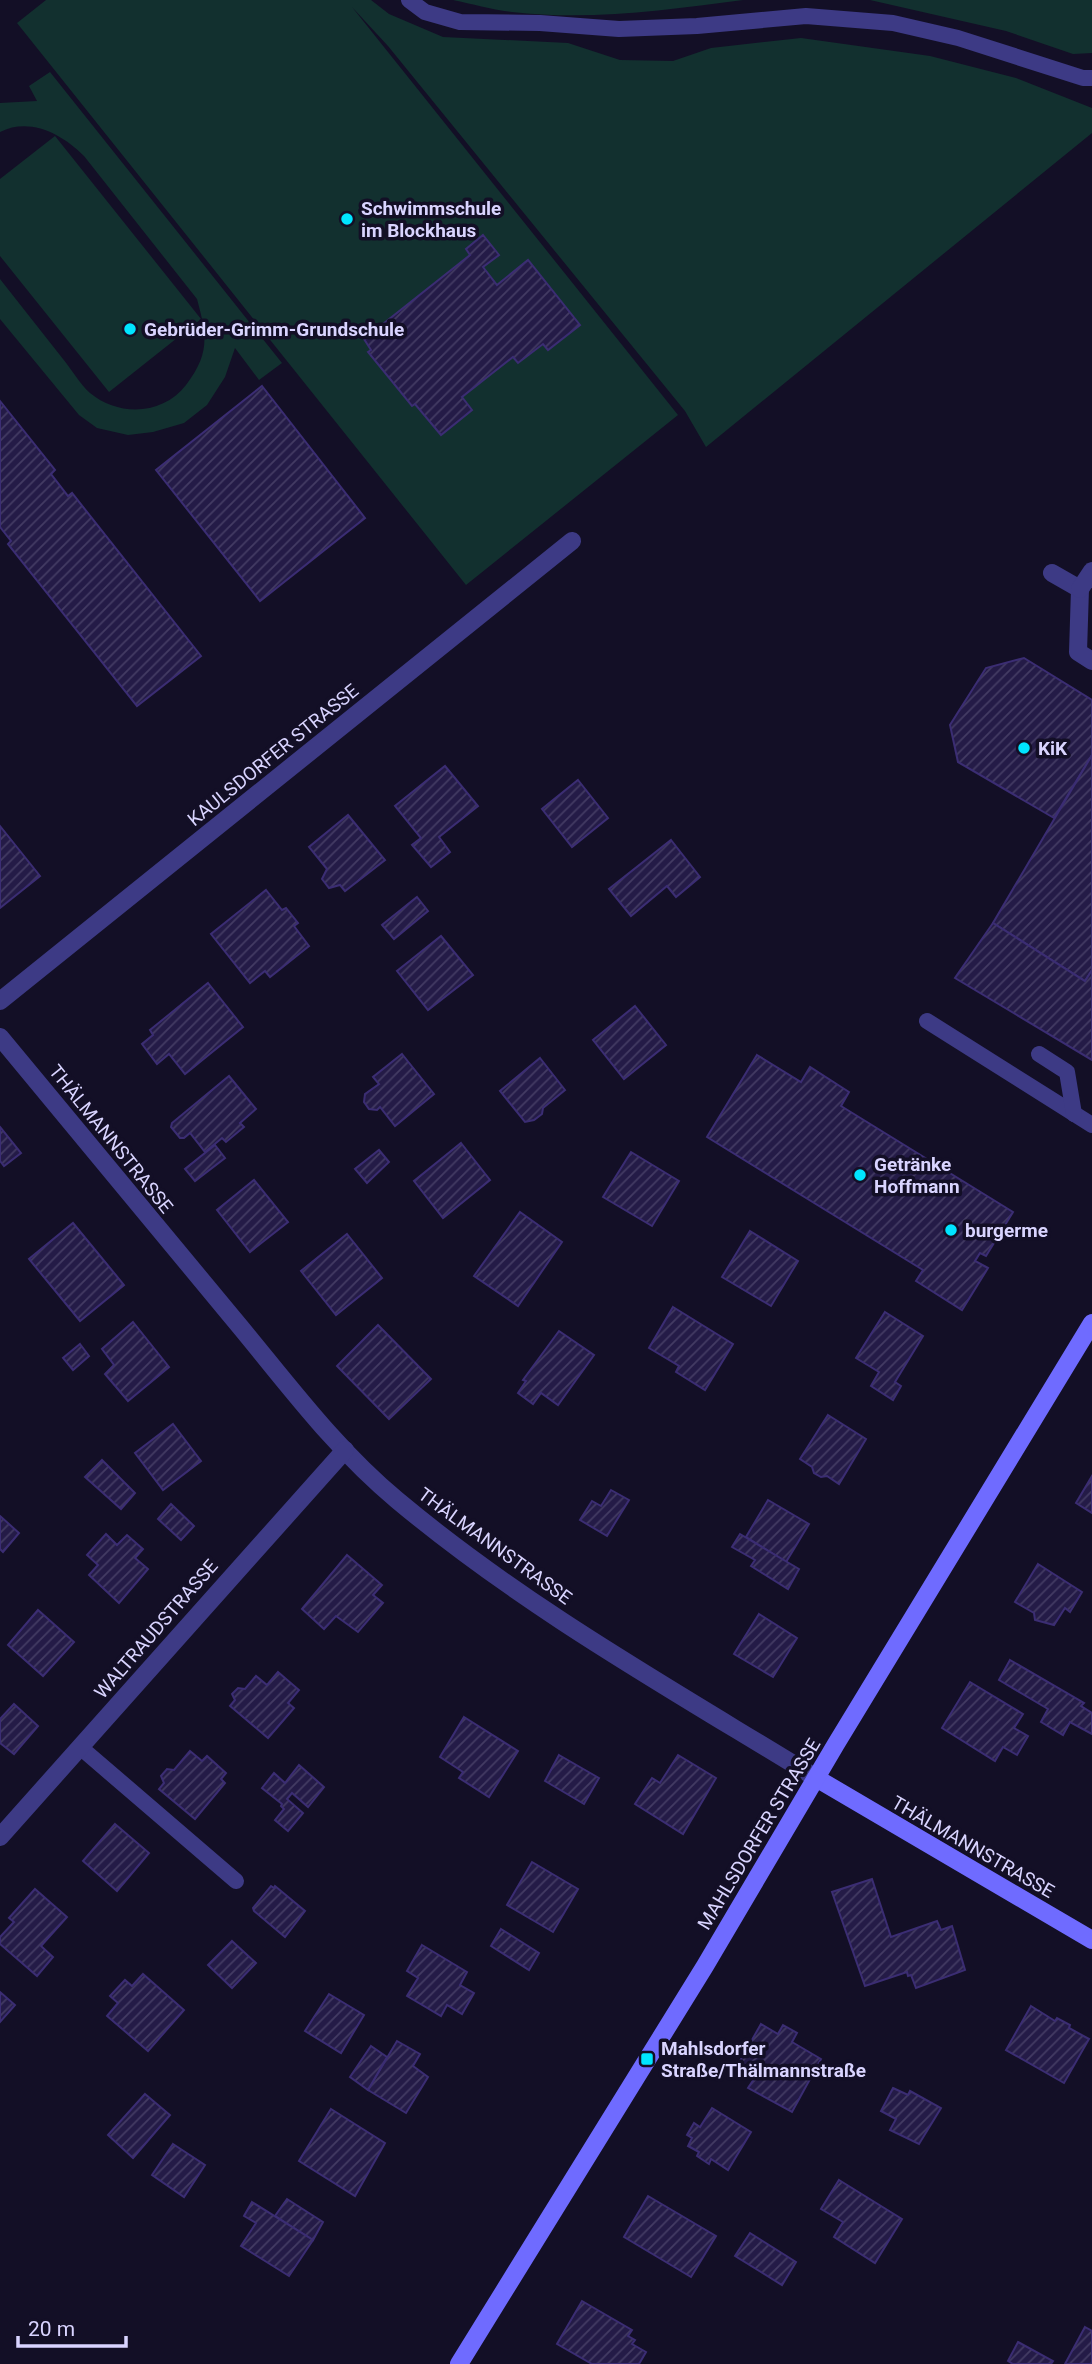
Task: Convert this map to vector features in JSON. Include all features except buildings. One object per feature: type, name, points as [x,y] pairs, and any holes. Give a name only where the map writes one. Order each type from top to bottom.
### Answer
[{"type":"main road","name":"MAHLSDORFER STRASSE","points":[[459,2364],[705,1966],[1092,1323]]},
{"type":"main road","name":"THÄLMANNSTRASSE","points":[[816,1778],[1092,1940]]},
{"type":"street","name":"KAULSDORFER STRASSE","points":[[0,1001],[572,541]]},
{"type":"street","points":[[1092,570],[1080,589],[1078,652],[1092,661]]},
{"type":"street","points":[[1052,572],[1080,589]]},
{"type":"street","name":"THÄLMANNSTRASSE","points":[[0,1037],[345,1450],[395,1499],[525,1597],[816,1778]]},
{"type":"street","name":"WALTRAUDSTRASSE","points":[[0,1837],[345,1450]]},
{"type":"lane","points":[[409,0],[425,12],[460,22],[540,23],[619,29],[697,26],[806,16],[892,23],[958,38],[1083,78],[1092,78]]},
{"type":"lane","points":[[927,1021],[1092,1125]]},
{"type":"lane","points":[[1040,1054],[1067,1072],[1074,1114]]},
{"type":"lane","points":[[80,1748],[236,1881]]},
{"type":"green space","points":[[46,0],[371,0],[389,14],[443,37],[568,43],[620,60],[673,61],[711,48],[801,38],[930,56],[1016,78],[1092,108],[1092,133],[706,447],[685,411],[388,46],[352,7],[678,415],[466,585],[17,23]]},
{"type":"green space","points":[[453,0],[743,0],[657,11],[570,15],[505,11]]},
{"type":"green space","points":[[870,0],[1092,0],[1092,53],[1073,54],[1006,31]]},
{"type":"green space","points":[[50,72],[282,363],[259,380],[235,348],[225,377],[207,405],[184,423],[153,432],[128,435],[97,428],[79,415],[0,319],[0,279],[86,389],[102,401],[127,409],[153,407],[176,395],[194,374],[203,353],[203,324],[197,299],[84,156],[66,141],[45,130],[23,126],[0,132],[0,103],[37,101],[29,86]]},
{"type":"green space","points":[[55,136],[201,319],[109,392],[0,256],[0,179]]},
{"type":"place","name":"Schwimmschule im Blockhaus","points":[[347,219]]},
{"type":"place","name":"Gebrüder-Grimm-Grundschule","points":[[130,329]]},
{"type":"place","name":"KiK","points":[[1024,748]]},
{"type":"place","name":"Getränke Hoffmann","points":[[860,1175]]},
{"type":"place","name":"burgerme","points":[[951,1230]]},
{"type":"place","name":"Mahlsdorfer Straße/Thälmannstraße","points":[[647,2059]]}]
